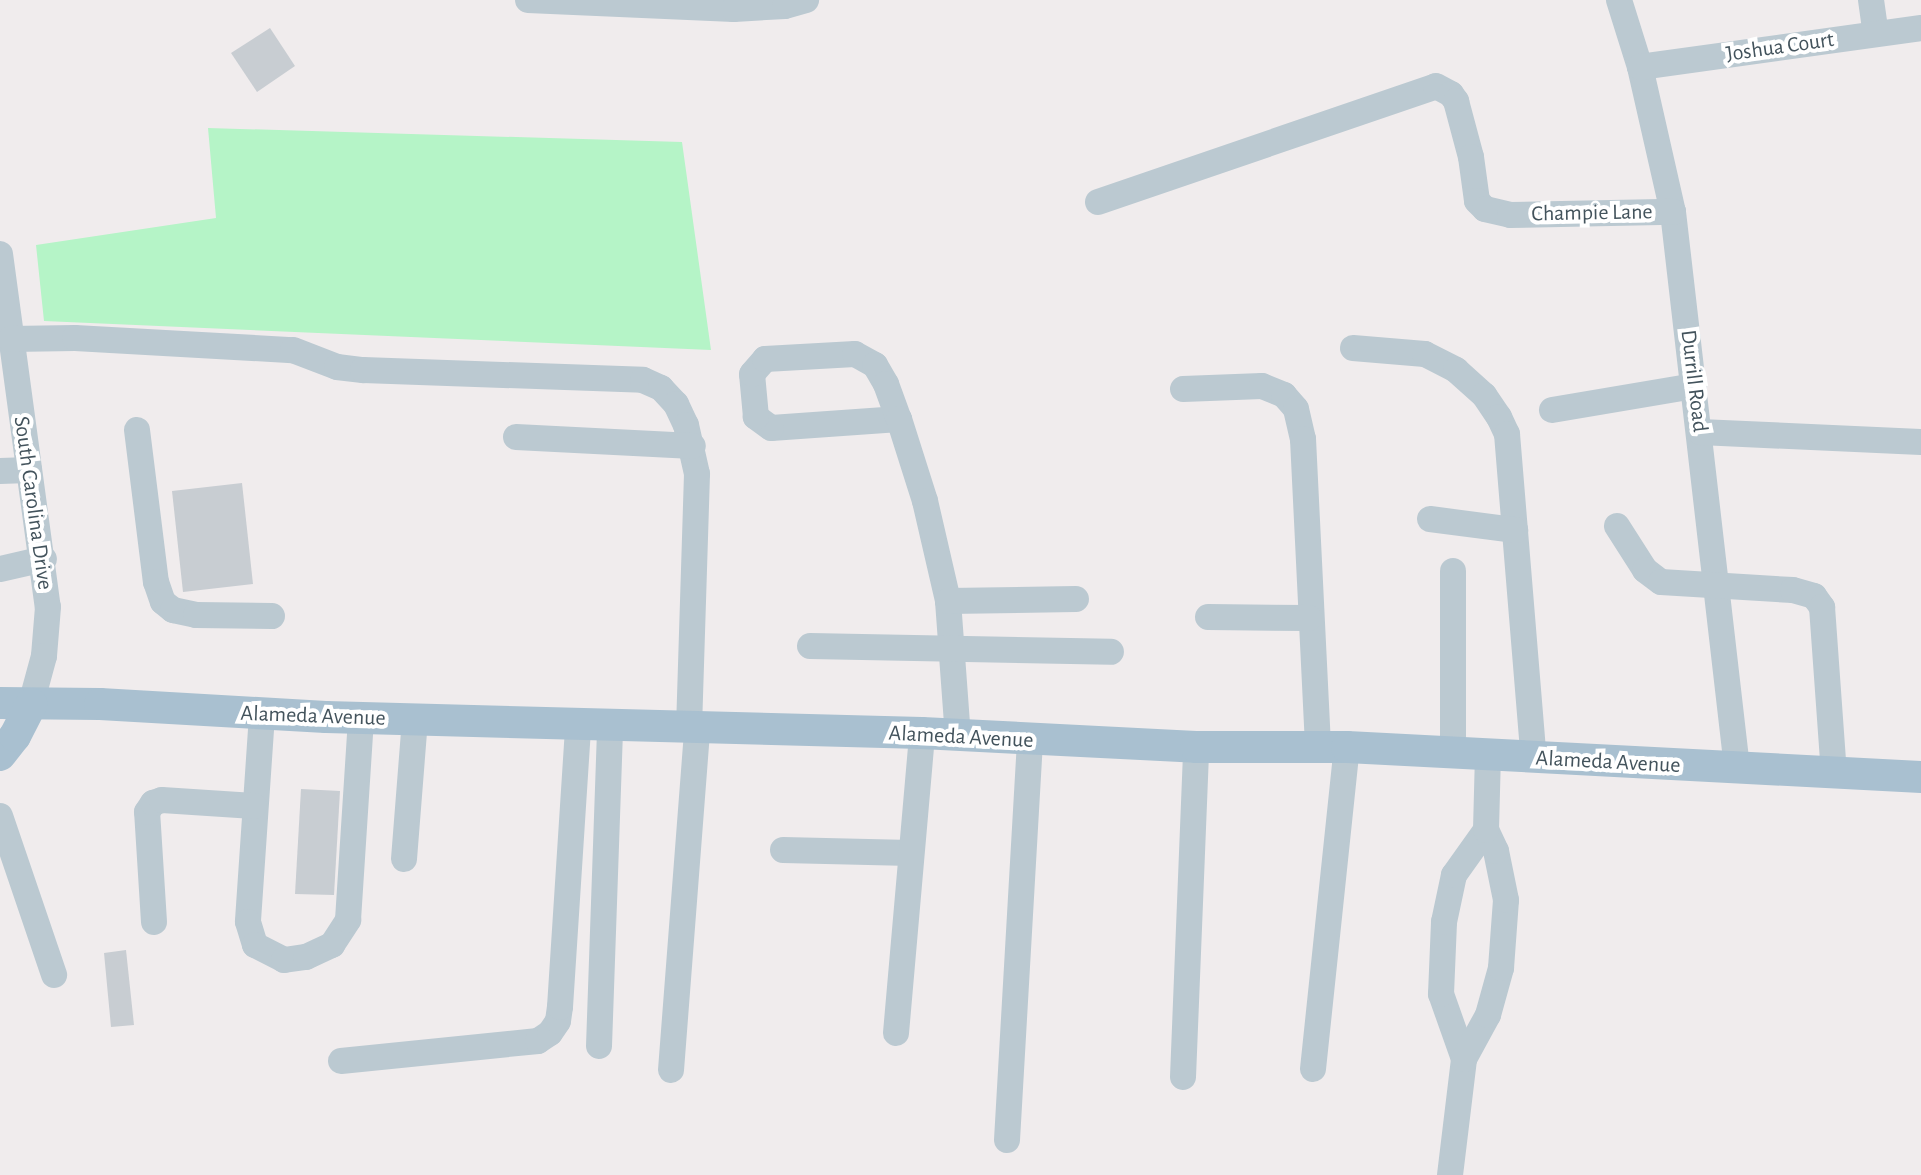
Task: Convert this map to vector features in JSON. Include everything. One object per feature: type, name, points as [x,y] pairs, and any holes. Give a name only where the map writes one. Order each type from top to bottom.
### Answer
[{"type":"main road","name":"Alameda Avenue","points":[[16,704],[100,704],[262,715],[415,720],[922,733],[1030,741],[1196,747],[1332,747],[1921,777]]},
{"type":"main road","points":[[0,755],[15,736],[16,704]]},
{"type":"street","points":[[528,0],[734,9],[785,6],[806,0]]},
{"type":"street","name":"Durrill Road","points":[[1619,0],[1640,67],[1673,212],[1737,768]]},
{"type":"street","points":[[1871,0],[1876,34]]},
{"type":"street","name":"Joshua Court","points":[[1640,67],[1921,28]]},
{"type":"street","name":"Champie Lane","points":[[1098,202],[1436,86],[1451,94],[1456,101],[1471,157],[1477,201],[1485,209],[1510,215],[1673,212]]},
{"type":"street","name":"South Carolina Drive","points":[[0,254],[44,559],[48,607],[44,656],[16,704]]},
{"type":"street","points":[[11,339],[75,338],[293,350],[337,367],[363,370],[643,380],[661,388],[676,404],[693,446],[697,474],[693,728],[671,1070]]},
{"type":"street","points":[[1353,348],[1425,354],[1456,370],[1484,395],[1507,434],[1534,759]]},
{"type":"street","points":[[899,419],[771,428],[756,417],[752,374],[765,359],[855,354],[875,365],[899,419],[925,501],[948,601],[958,736]]},
{"type":"street","points":[[1183,389],[1262,386],[1284,395],[1296,409],[1303,439],[1309,618],[1332,747],[1313,1069]]},
{"type":"street","points":[[1552,410],[1694,386]]},
{"type":"street","points":[[137,430],[156,582],[163,602],[173,610],[196,615],[272,616]]},
{"type":"street","points":[[1700,432],[1921,442]]},
{"type":"street","points":[[516,437],[693,446]]},
{"type":"street","points":[[0,471],[29,470]]},
{"type":"street","points":[[1430,519],[1515,530]]},
{"type":"street","points":[[1617,526],[1652,577],[1661,582],[1806,591],[1822,607],[1834,773]]},
{"type":"street","points":[[0,569],[44,559]]},
{"type":"street","points":[[1453,571],[1453,753]]},
{"type":"street","points":[[948,601],[1076,599]]},
{"type":"street","points":[[1208,617],[1309,618]]},
{"type":"street","points":[[810,646],[1111,652]]},
{"type":"street","points":[[262,715],[248,922],[255,945],[268,955],[284,960],[306,957],[332,945],[348,920],[361,718]]},
{"type":"street","points":[[404,859],[415,720]]},
{"type":"street","points":[[341,1061],[538,1041],[550,1033],[558,1021],[560,1007],[578,725]]},
{"type":"street","points":[[599,1046],[610,726]]},
{"type":"street","points":[[896,1033],[922,733]]},
{"type":"street","points":[[1007,1140],[1030,741]]},
{"type":"street","points":[[1183,1077],[1196,747]]},
{"type":"street","points":[[1450,1175],[1464,1059],[1488,1015],[1501,968],[1506,900],[1496,851],[1486,830],[1488,756]]},
{"type":"street","points":[[154,922],[147,812],[153,803],[162,800],[254,806]]},
{"type":"street","points":[[0,816],[54,975]]},
{"type":"street","points":[[1464,1059],[1441,994],[1444,922],[1454,875],[1486,830]]},
{"type":"street","points":[[783,850],[911,853]]},
{"type":"green space","points":[[208,128],[682,142],[711,350],[44,321],[36,245],[216,218]]},
{"type":"building","points":[[270,28],[295,66],[257,92],[231,53]]},
{"type":"building","points":[[242,483],[253,584],[183,592],[172,491]]},
{"type":"building","points":[[301,789],[340,791],[334,895],[295,894]]},
{"type":"building","points":[[126,950],[134,1025],[111,1027],[104,953]]}]
